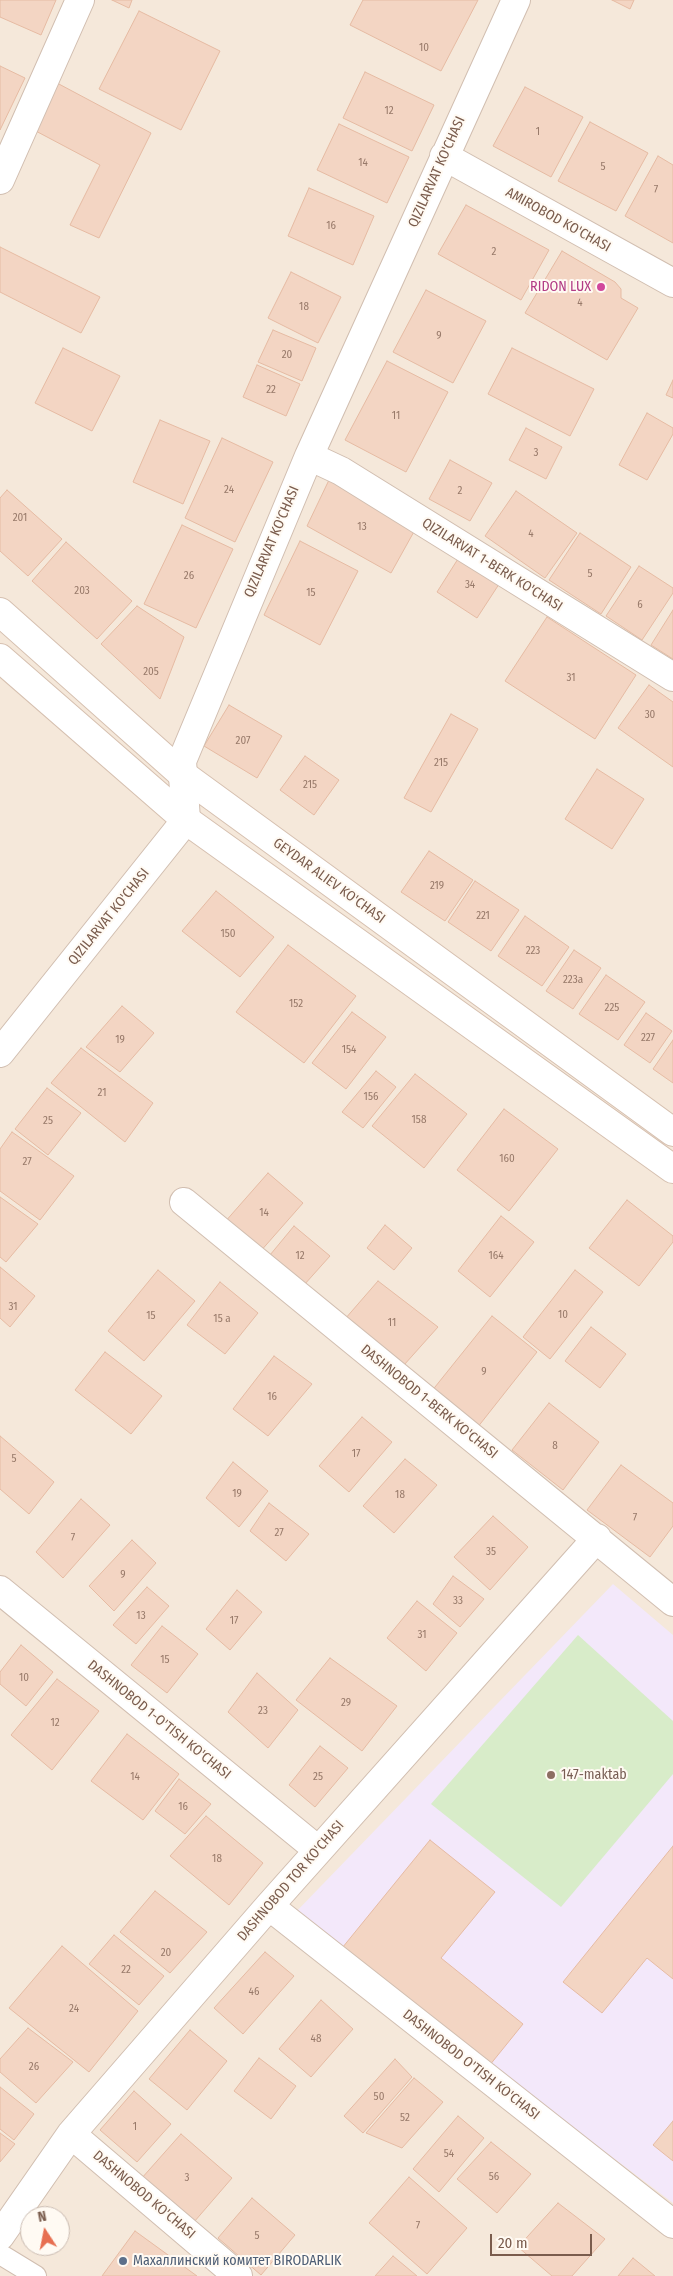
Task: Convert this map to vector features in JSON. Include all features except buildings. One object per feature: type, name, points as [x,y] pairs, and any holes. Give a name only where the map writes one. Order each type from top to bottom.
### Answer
[{"type":"street","points":[[0,180],[80,0]]},
{"type":"street","name":"QIZILARVAT KO'CHASI","points":[[0,1053],[186,820],[182,761],[309,456],[516,0]]},
{"type":"street","name":"AMIROBOD KO'CHASI","points":[[444,156],[673,283]]},
{"type":"street","name":"QIZILARVAT 1-BERK KO'CHASI","points":[[309,456],[341,471],[673,677]]},
{"type":"street","name":"GEYDAR ALIEV KO'CHASI","points":[[0,612],[182,774],[673,1132]]},
{"type":"street","points":[[0,658],[186,820],[673,1169]]},
{"type":"street","name":"DASHNOBOD 1-BERK KO'CHASI","points":[[184,1202],[673,1602]]},
{"type":"street","name":"DASHNOBOD TOR KO'CHASI","points":[[0,2236],[71,2134],[318,1850],[597,1538]]},
{"type":"street","name":"DASHNOBOD 1-O'TISH KO'CHASI","points":[[0,1590],[318,1850]]},
{"type":"street","name":"DASHNOBOD O'TISH KO'CHASI","points":[[269,1906],[673,2224]]},
{"type":"street","name":"DASHNOBOD KO'CHASI","points":[[71,2134],[238,2276]]},
{"type":"lane","points":[[0,2254],[36,2276]]},
{"type":"shaded area","points":[[0,0],[673,0],[673,2276],[0,2276]]},
{"type":"shaded area","name":"147-maktab","points":[[613,1584],[673,1635],[673,2203],[292,1916]]},
{"type":"green space","points":[[578,1635],[673,1721],[673,1774],[561,1907],[431,1804]]},
{"type":"place","name":"RIDON LUX","points":[[601,287]]},
{"type":"place","name":"147-maktab","points":[[551,1775]]},
{"type":"place","name":"Махаллинский комитет BIRODARLIK","points":[[123,2261]]}]
